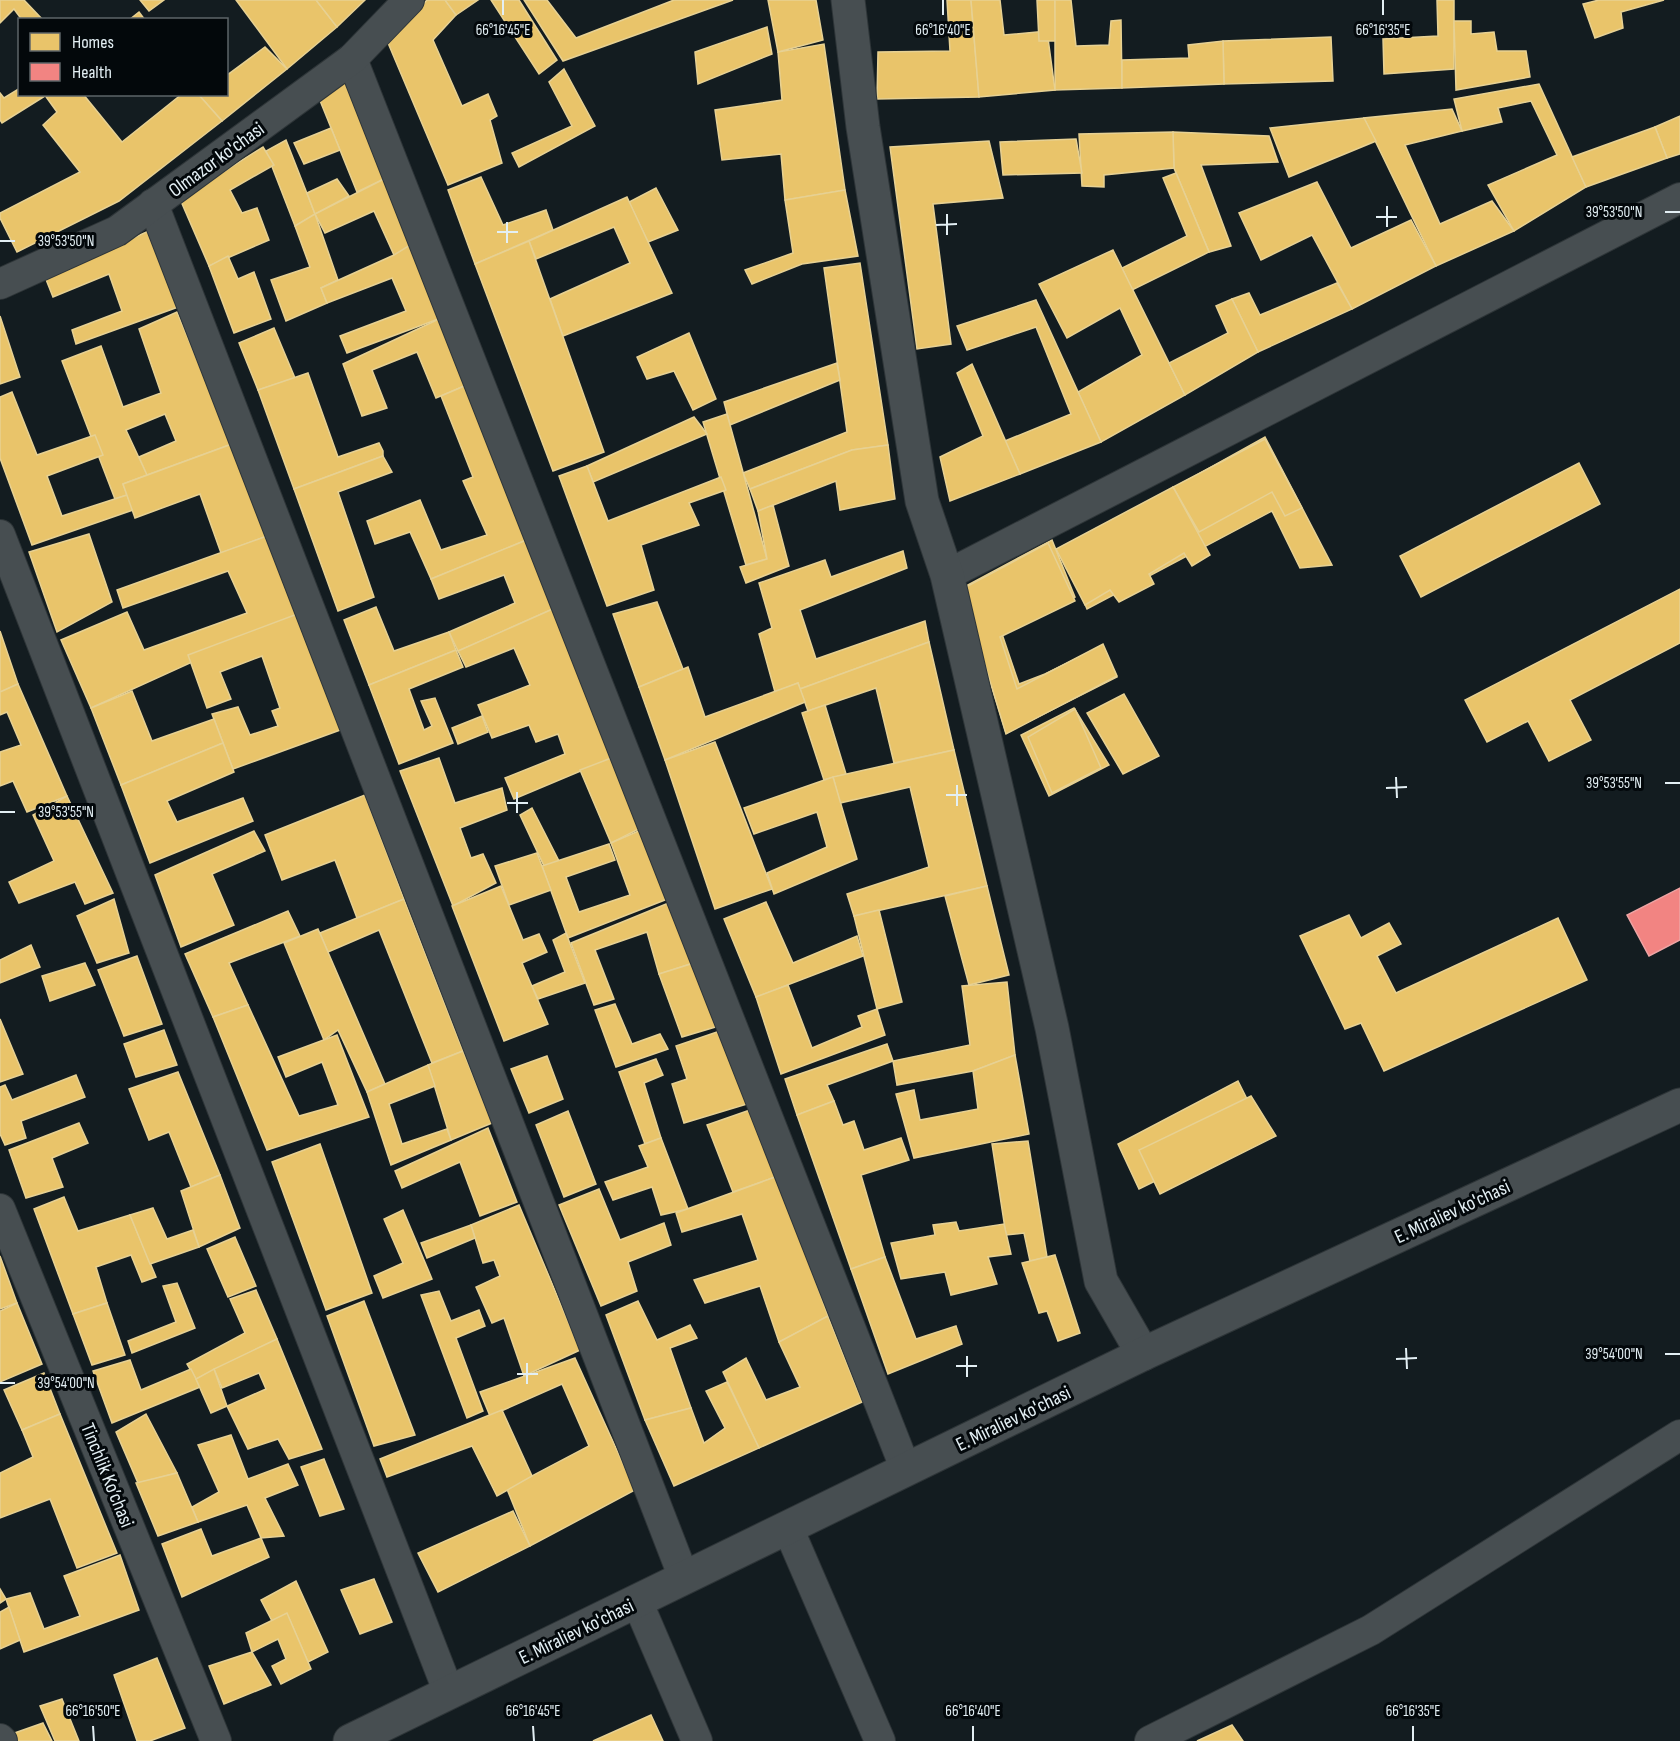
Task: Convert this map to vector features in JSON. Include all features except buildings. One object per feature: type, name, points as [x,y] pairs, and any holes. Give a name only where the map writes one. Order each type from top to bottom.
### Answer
[{"type":"street","name":"Olmazor ko'chasi","points":[[0,284],[117,231],[352,59],[409,0]]},
{"type":"street","points":[[848,0],[863,128],[922,501],[947,575],[1052,1028],[1101,1281],[1143,1354]]},
{"type":"street","points":[[352,59],[906,1470]]},
{"type":"street","points":[[947,575],[1680,198]]},
{"type":"street","points":[[153,204],[684,1578]]},
{"type":"street","points":[[0,535],[449,1693]]},
{"type":"street","name":"E. Miraliev ko'chasi","points":[[350,1741],[1143,1354],[1680,1105]]},
{"type":"street","name":"Tinchlik Ko’chasi","points":[[0,1209],[216,1741]]},
{"type":"street","points":[[1150,1741],[1371,1630],[1680,1435]]},
{"type":"street","points":[[788,1528],[880,1741]]},
{"type":"street","points":[[637,1601],[697,1741]]}]
